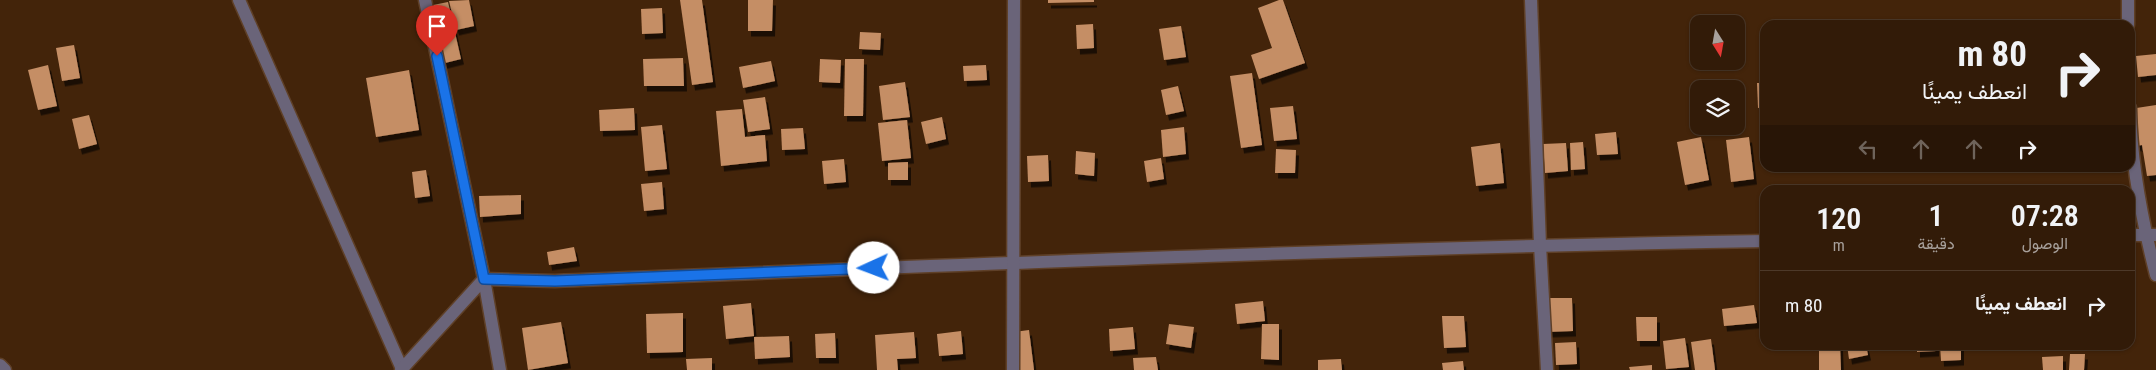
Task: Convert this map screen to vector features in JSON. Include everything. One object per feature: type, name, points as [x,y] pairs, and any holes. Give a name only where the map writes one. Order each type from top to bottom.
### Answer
[{"type":"street","points":[[239,0],[401,370],[484,279],[555,281],[1013,262],[1540,245],[1760,241]]},
{"type":"street","points":[[425,0],[484,279],[500,370]]},
{"type":"street","points":[[1013,370],[1014,0]]},
{"type":"street","points":[[1532,0],[1540,245],[1547,370]]},
{"type":"street","points":[[2128,0],[2128,20]]},
{"type":"street","points":[[2135,155],[2151,235],[2156,275]]},
{"type":"street","points":[[2135,235],[2151,235]]},
{"type":"street","points":[[0,365],[6,370]]},
{"type":"building","points":[[469,0],[474,26],[456,30],[449,1]]},
{"type":"building","points":[[680,0],[702,0],[713,82],[692,85]]},
{"type":"building","points":[[748,0],[773,0],[772,31],[748,31]]},
{"type":"building","points":[[1048,0],[1094,0],[1094,2],[1048,3]]},
{"type":"building","points":[[1283,0],[1305,63],[1259,79],[1251,55],[1272,48],[1258,8]]},
{"type":"building","points":[[448,2],[461,59],[441,64],[428,6]]},
{"type":"building","points":[[662,8],[663,33],[642,34],[641,9]]},
{"type":"building","points":[[1093,24],[1094,48],[1077,49],[1076,25]]},
{"type":"building","points":[[1181,26],[1186,57],[1164,60],[1159,29]]},
{"type":"building","points":[[860,32],[881,33],[880,50],[859,49]]},
{"type":"building","points":[[74,45],[80,78],[62,81],[56,48]]},
{"type":"building","points":[[2156,54],[2156,75],[2138,77],[2136,56]]},
{"type":"building","points":[[683,58],[684,86],[644,86],[643,59]]},
{"type":"building","points":[[820,59],[841,60],[840,83],[819,82]]},
{"type":"building","points":[[845,59],[864,59],[863,116],[844,116]]},
{"type":"building","points":[[771,61],[775,81],[743,88],[739,67]]},
{"type":"building","points":[[48,65],[57,106],[38,110],[28,70]]},
{"type":"building","points":[[986,65],[987,80],[964,81],[963,66]]},
{"type":"building","points":[[409,70],[419,130],[376,137],[366,78]]},
{"type":"building","points":[[1252,73],[1262,145],[1241,148],[1230,76]]},
{"type":"building","points":[[905,82],[910,117],[883,120],[879,86]]},
{"type":"building","points":[[1757,83],[1760,83],[1760,108],[1758,108]]},
{"type":"building","points":[[1178,86],[1184,111],[1166,115],[1161,90]]},
{"type":"building","points":[[765,97],[770,129],[748,132],[743,100]]},
{"type":"building","points":[[2156,105],[2156,175],[2147,176],[2142,145],[2136,146],[2135,108]]},
{"type":"building","points":[[1293,106],[1297,139],[1274,141],[1270,108]]},
{"type":"building","points":[[634,108],[635,130],[600,131],[599,110]]},
{"type":"building","points":[[742,109],[745,137],[765,135],[767,161],[721,166],[716,111]]},
{"type":"building","points":[[89,115],[97,144],[79,149],[72,119]]},
{"type":"building","points":[[942,117],[946,139],[926,144],[921,122]]},
{"type":"building","points":[[907,120],[911,158],[882,161],[878,123]]},
{"type":"building","points":[[662,125],[667,169],[645,171],[641,127]]},
{"type":"building","points":[[1184,127],[1186,154],[1163,157],[1161,130]]},
{"type":"building","points":[[803,128],[805,149],[782,150],[781,129]]},
{"type":"building","points":[[1616,132],[1618,154],[1597,155],[1595,134]]},
{"type":"building","points":[[1701,137],[1709,180],[1685,185],[1677,142]]},
{"type":"building","points":[[1749,137],[1754,179],[1731,182],[1726,140]]},
{"type":"building","points":[[1583,142],[1585,169],[1571,170],[1570,143]]},
{"type":"building","points":[[1500,143],[1504,183],[1476,186],[1471,147]]},
{"type":"building","points":[[1566,143],[1568,171],[1545,173],[1543,144]]},
{"type":"building","points":[[1276,149],[1296,150],[1295,173],[1275,173]]},
{"type":"building","points":[[1076,151],[1095,153],[1094,176],[1075,174]]},
{"type":"building","points":[[1048,155],[1049,181],[1028,182],[1027,156]]},
{"type":"building","points":[[1161,158],[1164,179],[1147,182],[1144,161]]},
{"type":"building","points":[[844,159],[846,182],[824,184],[822,161]]},
{"type":"building","points":[[908,162],[908,180],[888,180],[888,163]]},
{"type":"building","points":[[426,170],[430,196],[415,198],[412,172]]},
{"type":"building","points":[[662,182],[664,209],[644,211],[641,184]]},
{"type":"building","points":[[521,195],[521,214],[480,217],[479,196]]},
{"type":"building","points":[[574,247],[577,261],[549,265],[547,252]]},
{"type":"building","points":[[1547,298],[1572,298],[1573,331],[1547,332]]},
{"type":"building","points":[[1263,301],[1265,321],[1237,324],[1235,304]]},
{"type":"building","points":[[751,303],[754,336],[726,339],[723,306]]},
{"type":"building","points":[[1754,305],[1757,323],[1724,326],[1722,309]]},
{"type":"building","points":[[683,313],[683,352],[647,353],[646,314]]},
{"type":"building","points":[[1442,316],[1464,316],[1466,347],[1444,348]]},
{"type":"building","points":[[1636,317],[1657,317],[1657,341],[1637,341]]},
{"type":"building","points":[[561,322],[568,363],[528,370],[522,328]]},
{"type":"building","points":[[1169,324],[1194,327],[1191,348],[1166,344]]},
{"type":"building","points":[[1262,324],[1279,324],[1279,360],[1261,359]]},
{"type":"building","points":[[1133,327],[1135,349],[1110,351],[1109,329]]},
{"type":"building","points":[[1029,330],[1034,370],[1011,370],[1007,333]]},
{"type":"building","points":[[961,331],[963,354],[939,356],[937,334]]},
{"type":"building","points":[[914,332],[916,358],[897,359],[898,370],[877,370],[875,335]]},
{"type":"building","points":[[835,333],[836,358],[816,358],[815,334]]},
{"type":"building","points":[[789,336],[790,357],[755,359],[754,337]]},
{"type":"building","points":[[1685,338],[1689,367],[1666,369],[1663,341]]},
{"type":"building","points":[[1711,339],[1715,370],[1695,370],[1691,342]]},
{"type":"building","points":[[1576,342],[1577,364],[1556,365],[1555,343]]},
{"type":"building","points":[[1819,350],[1840,350],[1841,370],[1819,370]]},
{"type":"building","points":[[1848,350],[1867,350],[1868,355],[1849,359]]},
{"type":"building","points":[[1917,350],[1936,350],[1936,351],[1917,352]]},
{"type":"building","points":[[1940,350],[1961,350],[1961,360],[1941,361]]},
{"type":"building","points":[[2070,354],[2085,354],[2084,370],[2069,370]]},
{"type":"building","points":[[2063,356],[2063,370],[2043,370],[2042,357]]},
{"type":"building","points":[[1156,357],[1158,370],[1134,370],[1133,358]]},
{"type":"building","points":[[712,358],[712,370],[687,370],[686,359]]},
{"type":"building","points":[[1341,359],[1342,370],[1318,370],[1318,360]]},
{"type":"building","points":[[1463,361],[1464,370],[1443,370],[1442,363]]},
{"type":"building","points":[[1652,365],[1652,370],[1630,370],[1629,367]]},
{"type":"route","points":[[437,56],[484,279],[555,281],[874,268]]}]
